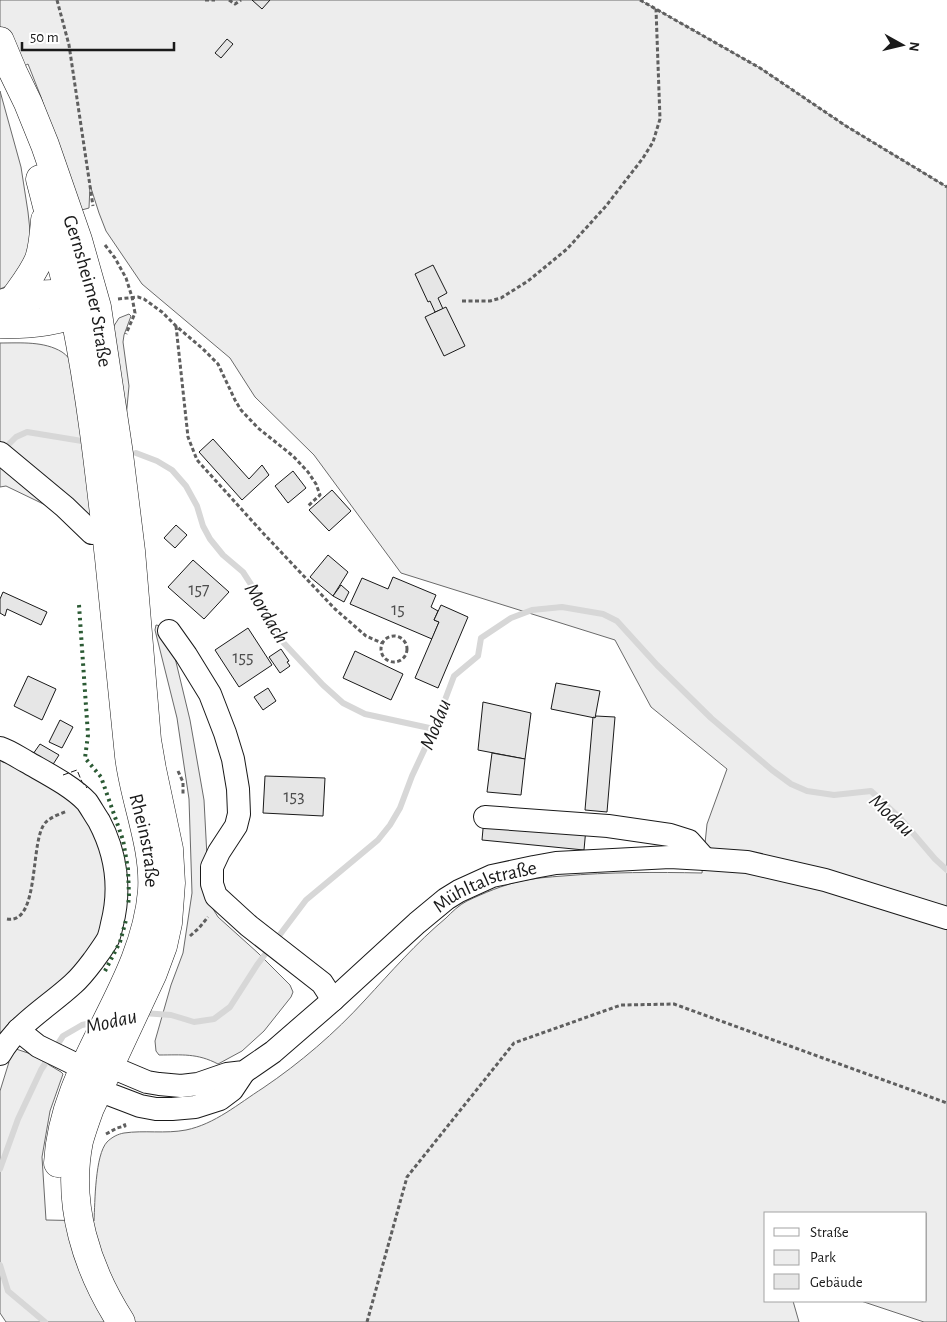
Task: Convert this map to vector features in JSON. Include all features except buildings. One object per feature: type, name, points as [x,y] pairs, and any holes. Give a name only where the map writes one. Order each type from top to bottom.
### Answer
[{"type":"main road","name":"Gernsheimer Straße","points":[[0,41],[28,103],[78,240],[80,306],[90,404],[108,527]]},
{"type":"main road","name":"Gernsheimer Straße","points":[[13,72],[46,203],[80,306]]},
{"type":"main road","points":[[6,302],[32,274],[38,260],[43,239],[46,203]]},
{"type":"main road","points":[[6,302],[48,294],[80,306]]},
{"type":"main road","points":[[0,324],[45,323],[80,306]]},
{"type":"main road","name":"Rheinstraße","points":[[89,1071],[124,1037],[154,973],[166,935],[171,870],[170,849],[153,777],[147,740],[134,572],[108,527]]},
{"type":"main road","name":"Rheinstraße","points":[[89,1071],[95,1044],[134,962],[142,938],[152,891],[149,848],[130,764],[108,527]]},
{"type":"main road","points":[[89,1071],[70,1103],[63,1127],[58,1153],[60,1213],[71,1251],[82,1274],[99,1302],[115,1322]]},
{"type":"main road","points":[[89,1071],[84,1126],[78,1146],[75,1178],[76,1206],[83,1240],[96,1277],[121,1322]]},
{"type":"street","points":[[0,453],[65,508],[108,527]]},
{"type":"street","points":[[168,631],[186,655],[210,694],[225,733],[239,794],[239,814],[236,826],[219,852],[212,868],[212,884],[216,896],[327,992]]},
{"type":"street","points":[[0,748],[60,782],[88,803]]},
{"type":"street","name":"Rheinstraße","points":[[0,1054],[18,1030],[75,982],[95,959],[109,938],[116,909],[116,884],[112,850],[107,836],[88,803]]},
{"type":"street","points":[[485,817],[608,826],[670,835],[689,841],[705,858]]},
{"type":"street","name":"Mühltalstraße","points":[[89,1071],[140,1106],[156,1109],[184,1108],[220,1099],[232,1090],[244,1072],[273,1052],[327,992],[446,899],[492,876],[534,866],[556,863],[670,857],[747,862],[825,880],[947,918]]},
{"type":"street","points":[[18,1030],[38,1046],[89,1071]]},
{"type":"path","points":[[57,0],[69,45],[95,214]]},
{"type":"path","points":[[205,0],[215,0]]},
{"type":"path","points":[[229,0],[235,4],[241,0]]},
{"type":"path","points":[[640,0],[760,68],[846,126],[947,187]]},
{"type":"path","points":[[462,301],[490,301],[501,298],[528,281],[566,249],[606,206],[644,158],[653,142],[660,119],[656,9]]},
{"type":"path","points":[[102,241],[115,258],[126,278],[132,297]]},
{"type":"path","points":[[80,306],[120,298],[138,297],[162,312],[218,364],[241,410],[258,428],[293,456],[308,472],[320,494],[308,506]]},
{"type":"path","points":[[176,326],[188,437],[197,460],[335,609],[366,636],[382,643]]},
{"type":"path","points":[[394,635],[402,637],[408,650],[398,662],[390,662],[384,658],[381,651],[382,643],[387,637],[394,635]]},
{"type":"path","points":[[7,919],[13,920],[18,918],[25,908],[30,894],[40,832],[46,822],[66,811],[88,803]]},
{"type":"path","points":[[185,940],[204,922],[220,898]]},
{"type":"path","points":[[367,1322],[407,1176],[514,1042],[621,1005],[674,1004],[947,1103]]},
{"type":"green space","points":[[0,0],[640,0],[760,68],[846,126],[947,187],[947,1322],[924,1322],[864,1302],[927,1302],[927,1212],[764,1212],[764,1302],[793,1302],[799,1322],[6,1322],[0,1313],[0,1091],[9,1062],[0,1058],[13,1048],[31,1054],[63,1074],[50,1111],[42,1157],[46,1220],[94,1221],[95,1191],[100,1157],[103,1148],[109,1140],[124,1133],[186,1130],[207,1123],[235,1107],[317,1047],[354,1012],[424,937],[464,903],[500,887],[537,878],[615,873],[702,873],[707,824],[727,769],[651,707],[615,640],[401,573],[314,455],[255,397],[230,358],[142,284],[106,231],[90,185],[89,208],[78,211],[41,97],[28,64],[0,76]]},
{"type":"green space","points":[[0,91],[21,167],[31,240],[28,256],[9,285],[0,289]]},
{"type":"green space","points":[[129,314],[131,316],[123,342],[129,386],[126,418],[93,503],[89,526],[6,486],[0,487],[0,343],[32,343],[55,348],[64,353],[73,364],[112,329],[119,318]]},
{"type":"green space","points":[[156,625],[161,626],[170,637],[190,720],[204,800],[207,899],[218,917],[290,985],[293,992],[264,1031],[242,1051],[218,1064],[196,1056],[159,1055],[156,1051],[155,1041],[171,985],[183,953],[192,893],[189,799],[177,718],[155,630]]},
{"type":"green space","points":[[0,748],[42,770],[107,836],[109,938],[0,1039]]},
{"type":"waterway","name":"Mordach","points":[[5,448],[16,437],[27,432],[82,441]]},
{"type":"waterway","name":"Mordach","points":[[136,453],[157,461],[172,470],[186,486],[197,506],[203,526],[210,539],[223,555],[243,572],[280,639],[323,685],[343,703],[365,714],[434,729]]},
{"type":"waterway","name":"Modau","points":[[143,1013],[171,1015],[194,1022],[214,1019],[230,1007],[257,965],[306,900],[378,840],[390,825],[400,808],[412,776],[434,729],[454,676],[478,656],[481,638],[511,618],[532,610],[562,607],[603,614],[617,621],[657,665],[711,718],[772,770],[791,784],[807,791],[834,795],[871,791],[900,818],[935,859],[947,870]]},
{"type":"waterway","name":"Modau","points":[[0,1169],[18,1119],[41,1070],[63,1036],[82,1025],[96,1022]]},
{"type":"waterway","name":"Modau","points":[[0,1265],[8,1291],[45,1322]]},
{"type":"hedge","points":[[79,605],[88,735],[85,758],[101,777],[123,840],[128,869],[128,906]]},
{"type":"hedge","points":[[105,971],[120,942],[126,920]]},
{"type":"fence","points":[[63,775],[77,770],[87,788]]}]
